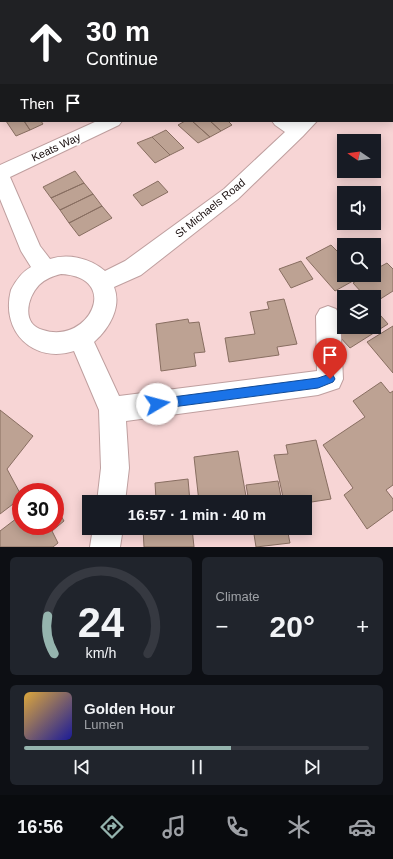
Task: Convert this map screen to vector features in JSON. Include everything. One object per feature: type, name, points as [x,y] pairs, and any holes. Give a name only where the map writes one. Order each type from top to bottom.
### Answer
[{"type":"street","name":"Keats Way","points":[[46,270],[32,251],[0,175],[111,122]]},
{"type":"street","name":"St Michaels Road","points":[[102,282],[133,268],[221,202],[295,125]]},
{"type":"street","points":[[61,265],[73,265],[90,271],[102,282],[106,299],[100,319],[90,331],[80,338],[62,344],[40,342],[27,335],[8,317],[20,294],[31,279],[46,270],[61,265]]},
{"type":"street","points":[[112,410],[318,383],[330,379],[328,316]]},
{"type":"street","points":[[80,338],[112,410],[115,468],[112,495]]},
{"type":"street","points":[[105,547],[107,535]]},
{"type":"building","points":[[7,122],[25,122],[30,130],[16,136]]},
{"type":"building","points":[[25,122],[42,122],[43,124],[30,130]]},
{"type":"building","points":[[183,122],[193,122],[210,137],[198,143],[178,125]]},
{"type":"building","points":[[193,122],[211,122],[221,131],[210,137]]},
{"type":"building","points":[[211,122],[229,122],[232,125],[221,131]]},
{"type":"building","points":[[166,130],[184,148],[170,155],[152,137]]},
{"type":"building","points":[[152,137],[170,155],[155,163],[137,143]]},
{"type":"building","points":[[75,171],[84,183],[51,198],[43,187]]},
{"type":"building","points":[[158,181],[168,192],[142,206],[133,195]]},
{"type":"building","points":[[84,183],[93,194],[60,210],[51,198]]},
{"type":"building","points":[[93,194],[102,206],[69,223],[60,210]]},
{"type":"building","points":[[102,206],[112,218],[79,236],[69,223]]},
{"type":"building","points":[[331,245],[337,251],[337,282],[351,282],[335,291],[306,258]]},
{"type":"building","points":[[301,261],[313,279],[291,288],[279,269]]},
{"type":"building","points":[[387,263],[393,269],[393,291],[381,299],[381,290],[359,290],[353,283],[381,282],[381,266]]},
{"type":"building","points":[[284,299],[297,344],[277,347],[279,355],[229,362],[225,338],[255,334],[250,312],[269,309],[267,302]]},
{"type":"building","points":[[337,309],[337,316],[333,312]]},
{"type":"building","points":[[381,316],[388,324],[381,328]]},
{"type":"building","points":[[188,319],[189,323],[199,322],[205,352],[194,353],[196,366],[161,371],[156,324]]},
{"type":"building","points":[[393,326],[393,373],[367,342]]},
{"type":"building","points":[[339,334],[372,334],[350,348],[338,335]]},
{"type":"building","points":[[381,382],[390,393],[393,391],[393,485],[386,490],[393,499],[393,510],[367,529],[344,495],[353,488],[323,445],[365,417],[353,401]]},
{"type":"building","points":[[0,410],[33,436],[7,469],[15,483],[12,483],[12,505],[0,514]]},
{"type":"building","points":[[316,440],[331,499],[312,502],[312,495],[283,495],[274,455],[288,454],[286,445]]},
{"type":"building","points":[[238,451],[246,495],[198,495],[194,457]]},
{"type":"building","points":[[188,479],[189,495],[156,495],[155,483]]},
{"type":"building","points":[[278,481],[281,495],[248,495],[246,485]]},
{"type":"building","points":[[12,522],[12,535],[54,535],[58,543],[53,547],[0,547],[0,531]]},
{"type":"building","points":[[143,535],[193,535],[194,547],[144,547]]},
{"type":"building","points":[[254,535],[288,535],[290,543],[256,547]]},
{"type":"route","points":[[157,404],[318,383],[330,379]]}]
